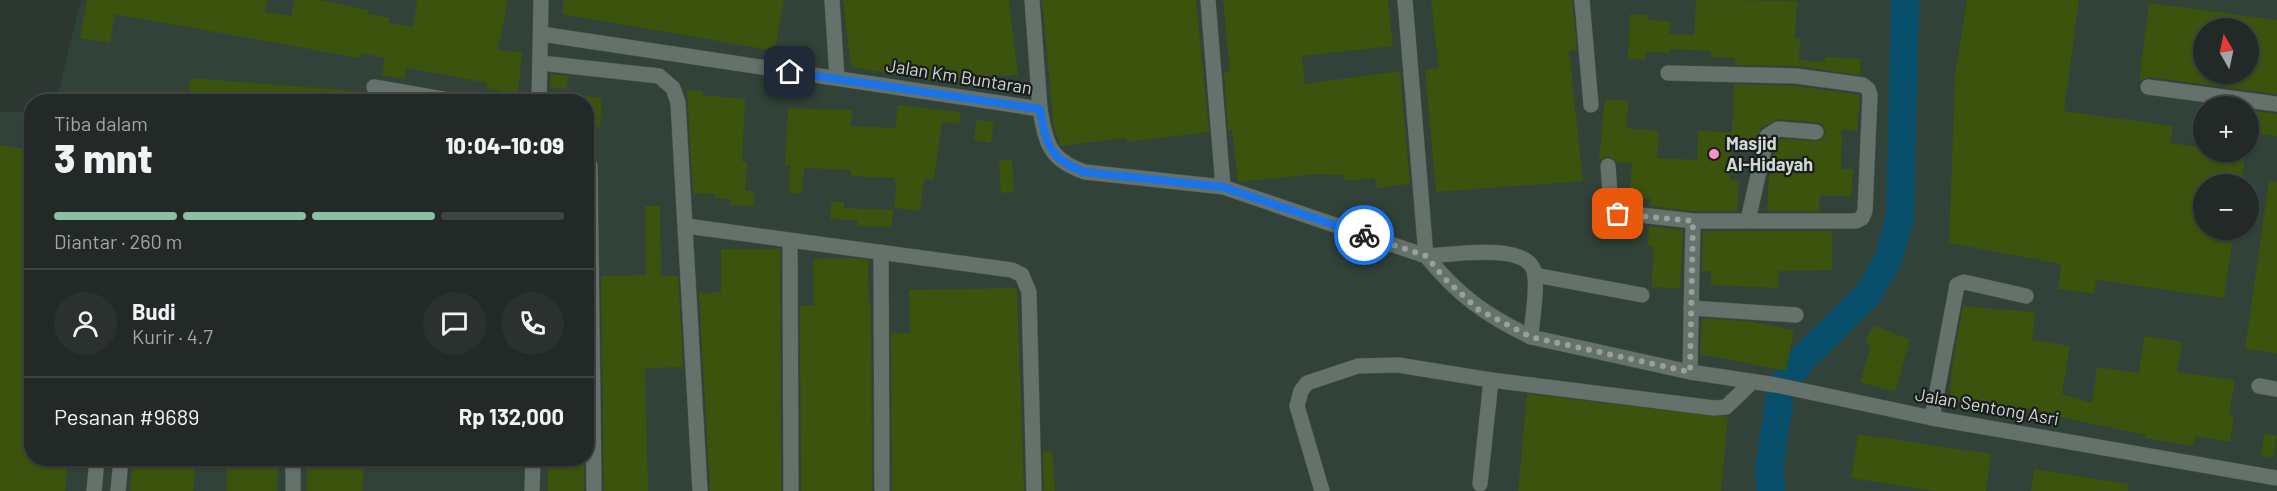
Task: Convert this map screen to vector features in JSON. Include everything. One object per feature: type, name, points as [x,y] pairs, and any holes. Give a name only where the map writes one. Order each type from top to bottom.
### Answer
[{"type":"street","points":[[539,94],[541,0]]},
{"type":"street","points":[[832,0],[837,78]]},
{"type":"street","points":[[1032,0],[1040,109]]},
{"type":"street","points":[[1208,0],[1223,187]]},
{"type":"street","points":[[1405,0],[1426,256],[1446,280],[1479,310],[1531,337],[1690,372],[1693,221]]},
{"type":"street","points":[[1582,0],[1591,105]]},
{"type":"street","name":"Jalan Km Buntaran","points":[[541,34],[1040,109],[1043,129],[1052,154],[1064,165],[1085,172],[1223,187],[1426,256],[1511,253],[1529,262],[1536,275]]},
{"type":"street","points":[[541,63],[659,76],[673,87],[678,103],[700,491]]},
{"type":"street","points":[[1608,166],[1611,207],[1614,212],[1693,221],[1856,221],[1862,218],[1866,200],[1868,89],[1863,85],[1796,76],[1668,73]]},
{"type":"street","points":[[374,87],[414,94]]},
{"type":"street","points":[[2148,87],[2277,104]]},
{"type":"street","points":[[1748,220],[1767,136],[1778,129],[1816,132]]},
{"type":"street","points":[[686,226],[790,242],[1012,270],[1022,275],[1029,292],[1034,491]]},
{"type":"street","points":[[790,242],[791,491]]},
{"type":"street","points":[[881,252],[882,491]]},
{"type":"street","points":[[1531,337],[1536,275],[1642,295]]},
{"type":"street","points":[[1932,418],[1957,285],[1964,282],[2026,296]]},
{"type":"street","points":[[1691,308],[1796,315]]},
{"type":"street","points":[[1322,491],[1297,406],[1300,391],[1307,382],[1358,366],[1379,364],[1714,408],[1726,407],[1752,382]]},
{"type":"street","name":"Jalan Sentong Asri","points":[[1690,372],[1776,385],[1932,418],[2277,478]]},
{"type":"street","points":[[1480,484],[1491,380]]},
{"type":"street","points":[[2259,386],[2277,389]]},
{"type":"street","points":[[94,491],[96,466]]},
{"type":"street","points":[[118,491],[120,466]]},
{"type":"street","points":[[293,466],[293,491]]},
{"type":"street","points":[[532,491],[533,466]]},
{"type":"street","points":[[593,466],[594,491]]},
{"type":"shaded area","points":[[81,0],[2277,0],[2277,491],[0,491],[0,112],[24,112],[24,466],[594,466],[594,94],[58,94]]},
{"type":"building","points":[[87,0],[267,0],[265,12],[291,16],[294,0],[320,0],[368,10],[368,14],[390,18],[389,23],[413,27],[417,0],[508,0],[498,50],[522,52],[518,94],[497,94],[498,90],[486,89],[487,83],[406,68],[404,79],[382,75],[385,58],[360,53],[360,58],[115,14],[110,43],[80,38]]},
{"type":"building","points":[[564,0],[784,0],[775,51],[562,14]]},
{"type":"building","points":[[843,0],[1009,0],[1018,75],[926,80],[851,67]]},
{"type":"building","points":[[1042,0],[1196,0],[1209,132],[1127,142],[1126,138],[1061,146],[1054,128]]},
{"type":"building","points":[[1223,0],[1388,0],[1393,46],[1302,56],[1305,84],[1400,71],[1410,184],[1376,188],[1375,178],[1344,181],[1343,175],[1315,174],[1238,182],[1232,130],[1228,130],[1224,72],[1230,72]]},
{"type":"building","points":[[1431,0],[1572,0],[1577,50],[1569,51],[1583,181],[1436,192],[1425,70],[1439,68]]},
{"type":"building","points":[[1696,0],[1797,1],[1795,38],[1800,38],[1799,60],[1825,62],[1825,57],[1861,59],[1860,75],[1797,66],[1735,65],[1735,58],[1711,57],[1711,51],[1669,49],[1669,53],[1646,52],[1645,60],[1628,59],[1630,14],[1648,15],[1647,20],[1670,21],[1669,34],[1694,35]]},
{"type":"building","points":[[1967,0],[2079,0],[2064,111],[2173,126],[2170,143],[2193,146],[2193,162],[2244,162],[2242,174],[2193,174],[2193,240],[2233,240],[2224,298],[2096,280],[2094,294],[2058,289],[2061,264],[1949,243],[1955,76]]},
{"type":"building","points":[[2149,3],[2277,20],[2277,94],[2202,84],[2259,84],[2259,18],[2193,18],[2193,83],[2149,77],[2139,81]]},
{"type":"building","points":[[551,74],[568,76],[567,89],[550,88]]},
{"type":"building","points":[[190,78],[369,94],[189,94]]},
{"type":"building","points":[[1734,84],[1795,86],[1860,95],[1857,131],[1842,129],[1841,169],[1853,169],[1851,197],[1820,195],[1819,211],[1767,211],[1769,175],[1771,175],[1776,142],[1780,139],[1820,141],[1826,132],[1822,124],[1817,122],[1778,119],[1761,128],[1755,144],[1732,143],[1730,180],[1739,181],[1737,211],[1694,211],[1650,206],[1651,199],[1629,197],[1632,163],[1617,162],[1608,156],[1599,160],[1605,99],[1629,101],[1626,128],[1659,131],[1657,158],[1697,160],[1698,131],[1732,132]]},
{"type":"building","points":[[687,90],[703,91],[702,95],[745,99],[742,162],[747,162],[745,191],[754,191],[754,206],[730,205],[731,199],[715,198],[715,194],[693,193]]},
{"type":"building","points":[[594,97],[602,98],[600,127],[594,127]]},
{"type":"building","points":[[898,105],[961,112],[959,124],[942,122],[934,180],[924,179],[920,211],[894,208],[897,182],[894,182],[895,178],[851,176],[851,170],[804,168],[802,193],[789,193],[790,165],[785,165],[788,108],[852,110],[851,126],[895,128]]},
{"type":"building","points":[[2259,112],[2277,114],[2277,136],[2259,134]]},
{"type":"building","points":[[976,120],[994,122],[991,143],[974,140]]},
{"type":"building","points":[[0,145],[24,149],[24,466],[67,466],[65,491],[0,491]]},
{"type":"building","points":[[999,160],[1012,160],[1014,192],[1001,193]]},
{"type":"building","points":[[2269,181],[2277,182],[2277,353],[2245,349]]},
{"type":"building","points":[[831,202],[844,202],[844,208],[893,210],[892,227],[857,226],[858,221],[830,219]]},
{"type":"building","points":[[645,206],[660,206],[661,276],[678,276],[683,367],[645,368],[648,491],[604,491],[601,276],[646,275]]},
{"type":"building","points":[[1649,226],[1683,230],[1680,288],[1652,287],[1653,246],[1648,245]]},
{"type":"building","points":[[1703,231],[1832,231],[1832,270],[1779,271],[1778,288],[1711,285],[1711,271],[1702,271]]},
{"type":"building","points":[[721,249],[780,249],[781,491],[710,491],[699,293],[721,292]]},
{"type":"building","points":[[813,259],[868,260],[869,304],[871,304],[872,491],[801,491],[800,306],[814,305]]},
{"type":"building","points":[[1017,288],[1024,491],[892,491],[891,333],[910,333],[909,290]]},
{"type":"building","points":[[1963,306],[2035,312],[2032,340],[2070,346],[2062,394],[2092,403],[2097,367],[2139,373],[2144,336],[2182,342],[2177,372],[2235,380],[2229,416],[2234,417],[2230,442],[2195,436],[2193,446],[2145,438],[2146,435],[2048,415],[2047,420],[2032,417],[2034,409],[1949,401],[1953,360]]},
{"type":"building","points":[[1702,318],[1753,322],[1794,330],[1786,371],[1700,354]]},
{"type":"building","points":[[1873,325],[1910,340],[1895,392],[1860,382],[1871,345],[1865,343]]},
{"type":"building","points":[[1527,394],[1728,417],[1721,491],[1518,491]]},
{"type":"building","points":[[2265,433],[2277,436],[2273,458],[2260,455]]},
{"type":"building","points":[[1858,434],[1991,454],[1986,491],[1934,491],[1851,478]]},
{"type":"building","points":[[1052,451],[1055,491],[1044,491],[1043,452]]},
{"type":"building","points":[[132,466],[195,466],[193,491],[130,491]]},
{"type":"building","points":[[227,466],[278,466],[277,491],[227,491]]},
{"type":"building","points":[[307,466],[364,466],[363,491],[307,491]]},
{"type":"building","points":[[547,466],[584,466],[584,491],[548,491]]},
{"type":"building","points":[[2034,469],[2129,484],[2128,491],[2031,491]]},
{"type":"waterway","points":[[1771,491],[1769,472],[1781,388],[1801,360],[1868,294],[1888,260],[1900,218],[1905,0]]},
{"type":"way so far","points":[[1364,235],[1426,256],[1446,280],[1479,310],[1531,337],[1690,372],[1693,221],[1618,214]]},
{"type":"place","name":"Masjid Al-Hidayah","points":[[1714,154]]},
{"type":"route","points":[[790,72],[1040,109],[1043,129],[1052,154],[1064,165],[1085,172],[1223,187],[1364,235]]}]
